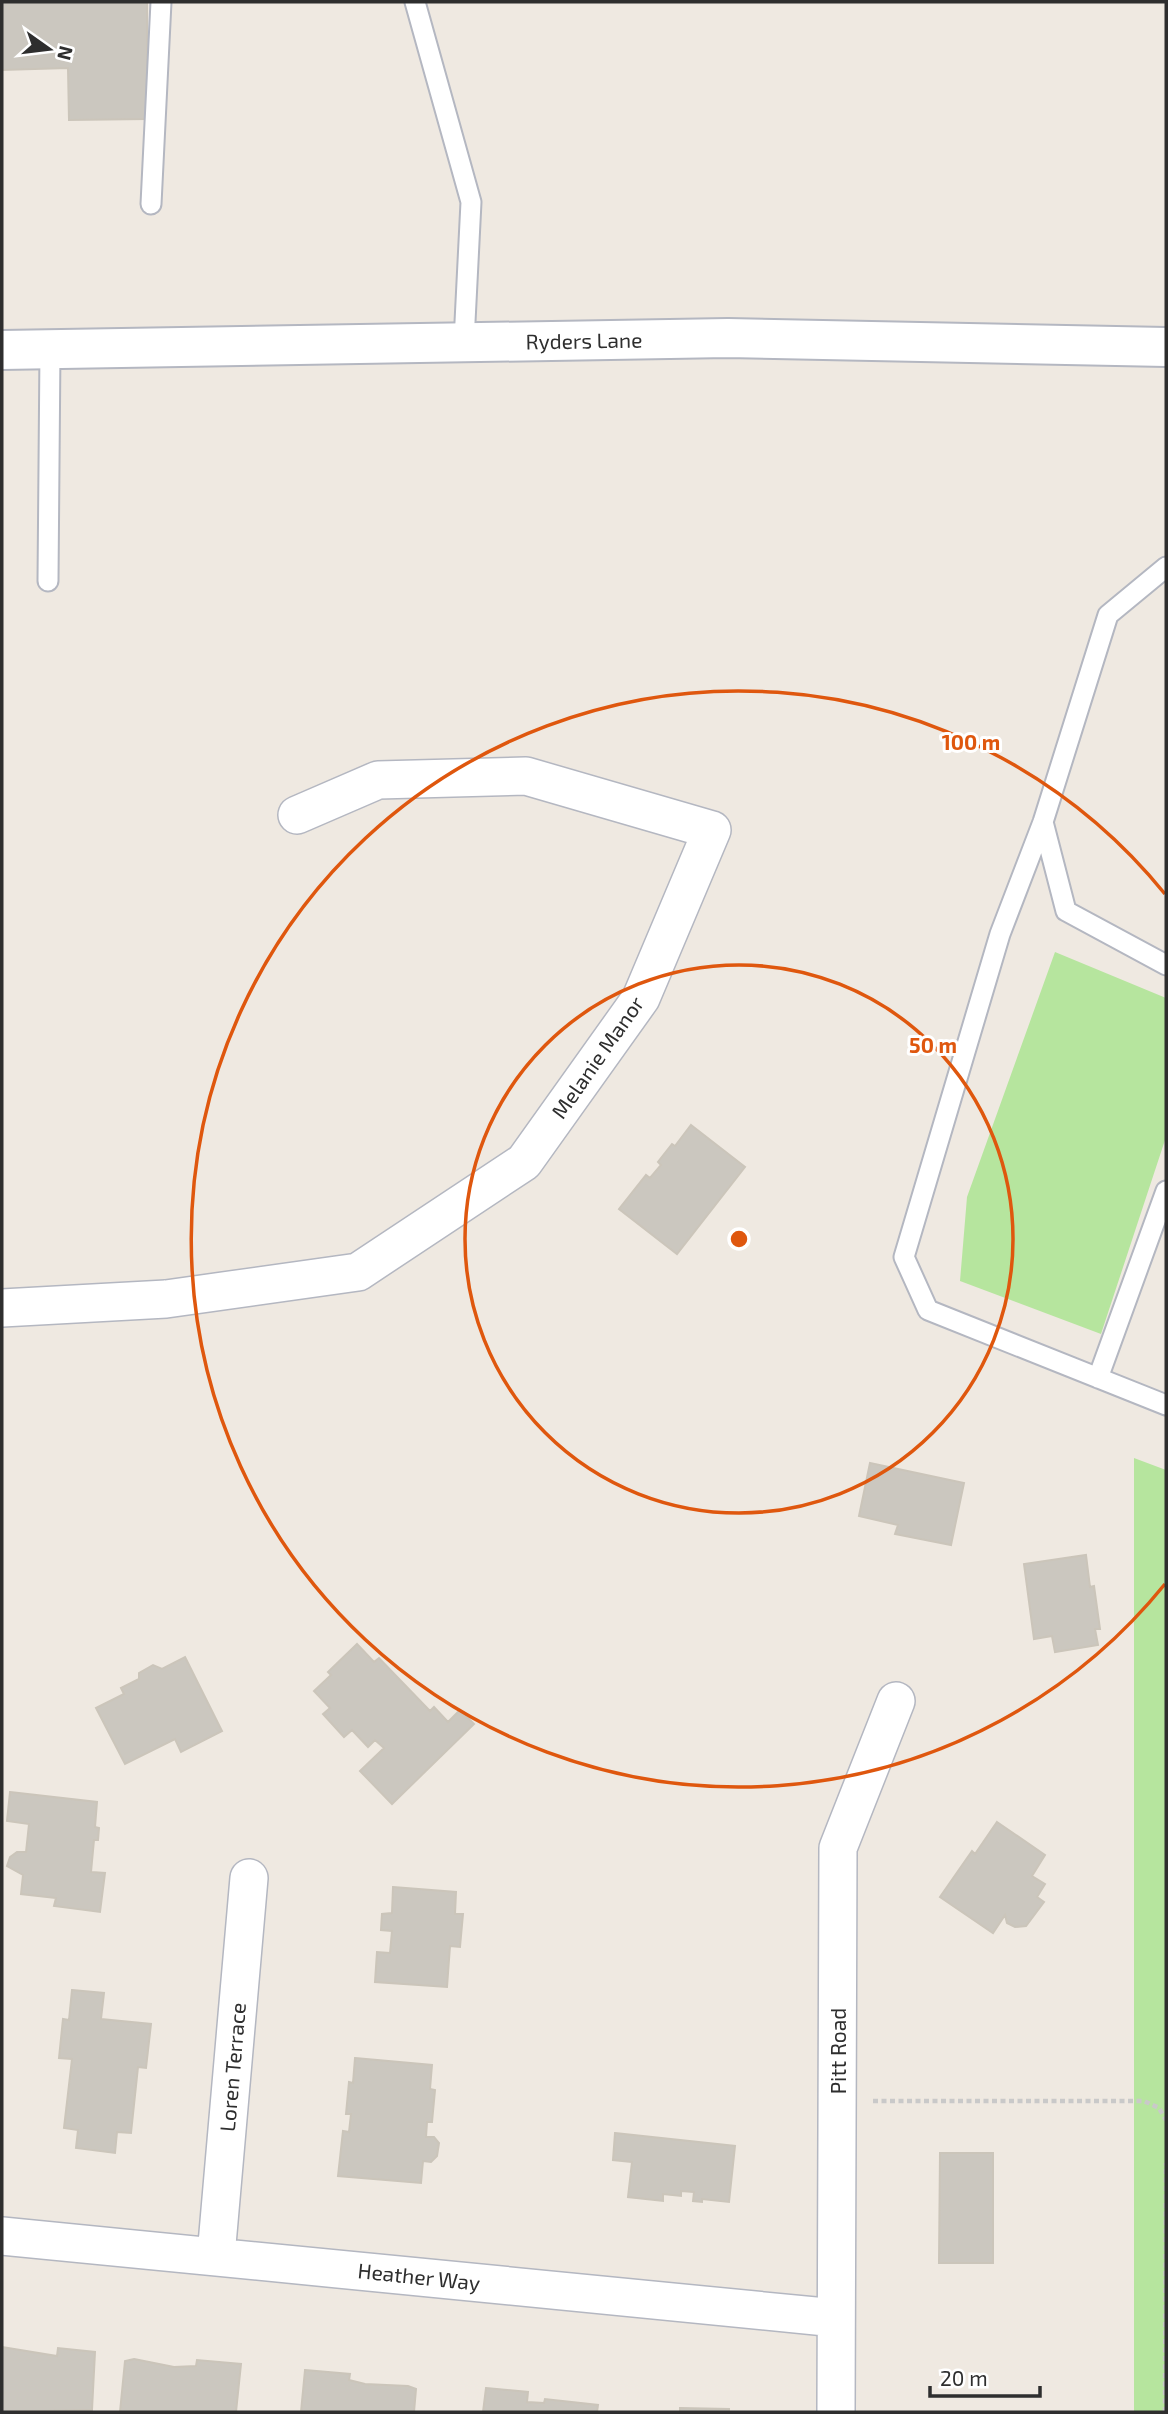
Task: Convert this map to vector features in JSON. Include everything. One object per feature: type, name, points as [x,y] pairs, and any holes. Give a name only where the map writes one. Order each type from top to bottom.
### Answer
[{"type":"main road","name":"Ryders Lane","points":[[2,350],[728,338],[1166,347]]},
{"type":"street","name":"Melanie Manor","points":[[2,1308],[166,1299],[358,1272],[524,1162],[641,998],[712,830],[526,776],[379,780],[297,815]]},
{"type":"street","name":"Pitt Road","points":[[836,2412],[838,1848],[896,1700]]},
{"type":"street","name":"Loren Terrace","points":[[216,2256],[249,1878]]},
{"type":"street","name":"Heather Way","points":[[2,2236],[836,2318]]},
{"type":"lane","points":[[151,204],[161,2]]},
{"type":"lane","points":[[415,2],[471,202],[464,342]]},
{"type":"lane","points":[[48,581],[50,349]]},
{"type":"lane","points":[[1166,567],[1108,615],[1043,822],[1000,934],[904,1257],[928,1310],[1166,1405]]},
{"type":"lane","points":[[1043,822],[1066,911],[1166,965]]},
{"type":"lane","points":[[1098,1378],[1166,1191]]},
{"type":"path","points":[[837,2101],[1144,2101],[1159,2108],[1166,2120]]},
{"type":"path","points":[[1165,2412],[1166,2163]]},
{"type":"green space","points":[[1055,952],[1166,998],[1166,1137],[1101,1334],[960,1281],[967,1197]]},
{"type":"green space","points":[[1134,1458],[1166,1470],[1166,2412],[1134,2412]]},
{"type":"building","points":[[2,2],[147,2],[147,119],[69,120],[68,68],[2,70]]},
{"type":"building","points":[[691,1125],[745,1167],[677,1254],[619,1209],[646,1175],[650,1178],[661,1165],[658,1162]]},
{"type":"building","points":[[870,1463],[964,1483],[951,1545],[895,1534],[898,1525],[859,1516]]},
{"type":"building","points":[[1086,1555],[1100,1629],[1095,1629],[1098,1645],[1055,1652],[1052,1636],[1034,1639],[1024,1564]]},
{"type":"building","points":[[357,1644],[374,1662],[379,1658],[430,1711],[434,1707],[448,1722],[460,1710],[474,1724],[392,1804],[360,1771],[384,1748],[375,1740],[368,1747],[352,1730],[344,1737],[323,1714],[330,1708],[314,1691],[331,1675],[328,1672]]},
{"type":"building","points":[[185,1657],[222,1731],[181,1752],[175,1739],[125,1764],[96,1708],[124,1694],[121,1688],[139,1679],[139,1673],[153,1665],[162,1669]]},
{"type":"building","points":[[10,1792],[97,1802],[95,1827],[99,1828],[98,1840],[94,1840],[91,1872],[105,1873],[100,1912],[54,1906],[56,1898],[21,1894],[23,1875],[7,1866],[10,1857],[17,1852],[26,1852],[29,1824],[7,1821]]},
{"type":"building","points":[[997,1822],[1045,1855],[1032,1876],[1045,1884],[1037,1897],[1044,1902],[1026,1926],[1015,1927],[1007,1923],[1005,1915],[993,1933],[940,1897],[972,1851],[975,1854]]},
{"type":"building","points":[[393,1887],[456,1892],[455,1914],[463,1914],[460,1947],[450,1946],[447,1987],[375,1982],[377,1952],[390,1953],[392,1931],[381,1930],[382,1914],[392,1913]]},
{"type":"building","points":[[72,1990],[104,1993],[101,2019],[151,2024],[146,2068],[138,2067],[131,2133],[117,2132],[115,2153],[76,2148],[78,2130],[64,2128],[72,2059],[59,2058],[63,2019],[69,2020]]},
{"type":"building","points":[[355,2058],[432,2065],[430,2089],[435,2090],[432,2122],[427,2122],[426,2137],[434,2137],[439,2143],[437,2156],[431,2162],[423,2161],[421,2183],[338,2176],[343,2131],[349,2132],[351,2114],[346,2114],[349,2082],[353,2083]]},
{"type":"building","points":[[615,2133],[735,2146],[729,2202],[702,2199],[702,2202],[693,2201],[694,2192],[681,2191],[681,2196],[663,2194],[663,2201],[628,2197],[632,2162],[613,2160]]},
{"type":"building","points":[[940,2153],[993,2153],[993,2263],[939,2263]]},
{"type":"building","points":[[2,2347],[57,2356],[58,2348],[95,2352],[92,2410],[2,2412]]},
{"type":"building","points":[[134,2359],[174,2367],[196,2366],[197,2360],[241,2364],[236,2412],[120,2412],[125,2361]]},
{"type":"building","points":[[305,2370],[350,2374],[349,2380],[365,2384],[408,2386],[416,2389],[414,2412],[301,2412]]},
{"type":"building","points":[[486,2388],[528,2392],[527,2402],[544,2403],[545,2399],[598,2405],[597,2412],[483,2412]]},
{"type":"building","points":[[680,2408],[729,2409],[729,2412],[680,2412]]}]
